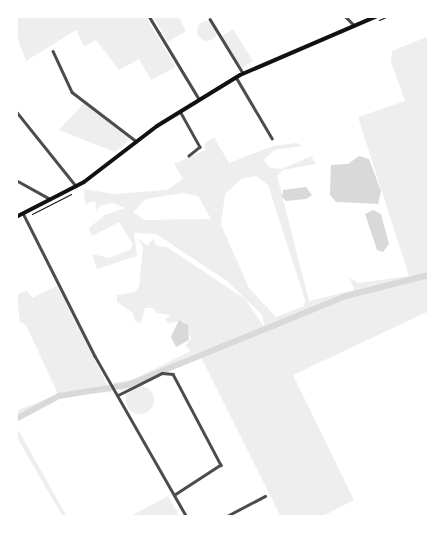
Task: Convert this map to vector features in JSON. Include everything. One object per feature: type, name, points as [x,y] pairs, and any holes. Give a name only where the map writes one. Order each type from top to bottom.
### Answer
[{"type":"main road","points":[[16,217],[76,186],[180,111],[236,77],[377,16]]},
{"type":"street","points":[[149,16],[199,99]]},
{"type":"street","points":[[344,16],[354,25]]},
{"type":"street","points":[[210,19],[244,73]]},
{"type":"street","points":[[53,51],[72,92],[137,142]]},
{"type":"street","points":[[236,77],[272,138]]},
{"type":"street","points":[[16,111],[76,186]]},
{"type":"street","points":[[180,111],[200,147],[189,156]]},
{"type":"street","points":[[16,180],[51,199]]},
{"type":"street","points":[[23,213],[114,390],[187,517]]},
{"type":"street","points":[[118,395],[162,373],[173,374],[222,465],[175,495]]},
{"type":"street","points":[[225,517],[265,496]]},
{"type":"path","points":[[373,22],[388,16]]},
{"type":"path","points":[[53,204],[75,192]]},
{"type":"shaded area","points":[[16,16],[145,16],[176,67],[151,80],[139,59],[119,70],[96,40],[84,46],[76,30],[26,61],[16,34]]},
{"type":"shaded area","points":[[153,16],[178,16],[186,31],[168,42]]},
{"type":"shaded area","points":[[203,21],[211,21],[217,27],[217,35],[211,41],[203,41],[197,35],[197,27]]},
{"type":"shaded area","points":[[233,29],[253,61],[242,68],[222,36]]},
{"type":"shaded area","points":[[429,36],[429,311],[293,375],[354,500],[321,517],[281,517],[199,353],[121,391],[113,383],[134,379],[191,351],[185,346],[191,339],[184,321],[168,323],[165,319],[171,315],[157,313],[153,308],[145,308],[141,323],[135,321],[133,313],[117,302],[117,295],[135,292],[139,286],[143,247],[137,237],[147,246],[153,239],[157,246],[167,247],[245,299],[265,328],[262,315],[227,281],[156,234],[134,233],[137,256],[97,269],[92,254],[109,258],[130,250],[133,244],[119,222],[92,236],[89,228],[105,215],[125,208],[113,203],[99,206],[97,213],[95,201],[85,204],[84,189],[114,194],[167,190],[183,179],[174,164],[205,150],[204,144],[214,137],[229,163],[273,146],[297,143],[302,146],[274,150],[264,160],[270,168],[282,169],[311,156],[316,164],[283,170],[277,176],[309,301],[354,290],[350,278],[358,283],[409,276],[358,117],[405,101],[391,62],[392,51]],"holes":[[[256,176],[268,185],[305,300],[304,306],[276,317],[249,288],[221,225],[225,194],[241,179]],[[184,193],[198,196],[211,219],[144,220],[133,212],[146,199]]]},
{"type":"shaded area","points":[[84,103],[130,140],[115,152],[59,130]]},
{"type":"shaded area","points":[[359,156],[369,159],[381,191],[378,204],[336,202],[330,195],[331,165],[348,164]]},
{"type":"shaded area","points":[[306,187],[312,195],[306,199],[286,201],[282,197],[283,190]]},
{"type":"shaded area","points":[[373,210],[381,214],[389,244],[383,252],[377,250],[365,214]]},
{"type":"shaded area","points":[[57,286],[111,392],[64,396],[16,420],[16,411],[58,394],[26,325],[20,322],[16,295],[27,290],[32,298]]},
{"type":"shaded area","points":[[179,320],[188,325],[189,340],[176,347],[171,337]]},
{"type":"shaded area","points":[[140,386],[150,390],[154,400],[150,410],[140,414],[130,410],[126,400],[130,390]]},
{"type":"shaded area","points":[[16,426],[67,517],[63,517],[16,436]]},
{"type":"shaded area","points":[[168,496],[180,517],[131,517],[131,516]]},
{"type":"waterway","points":[[16,419],[59,396],[128,385],[346,296],[429,275]]}]
